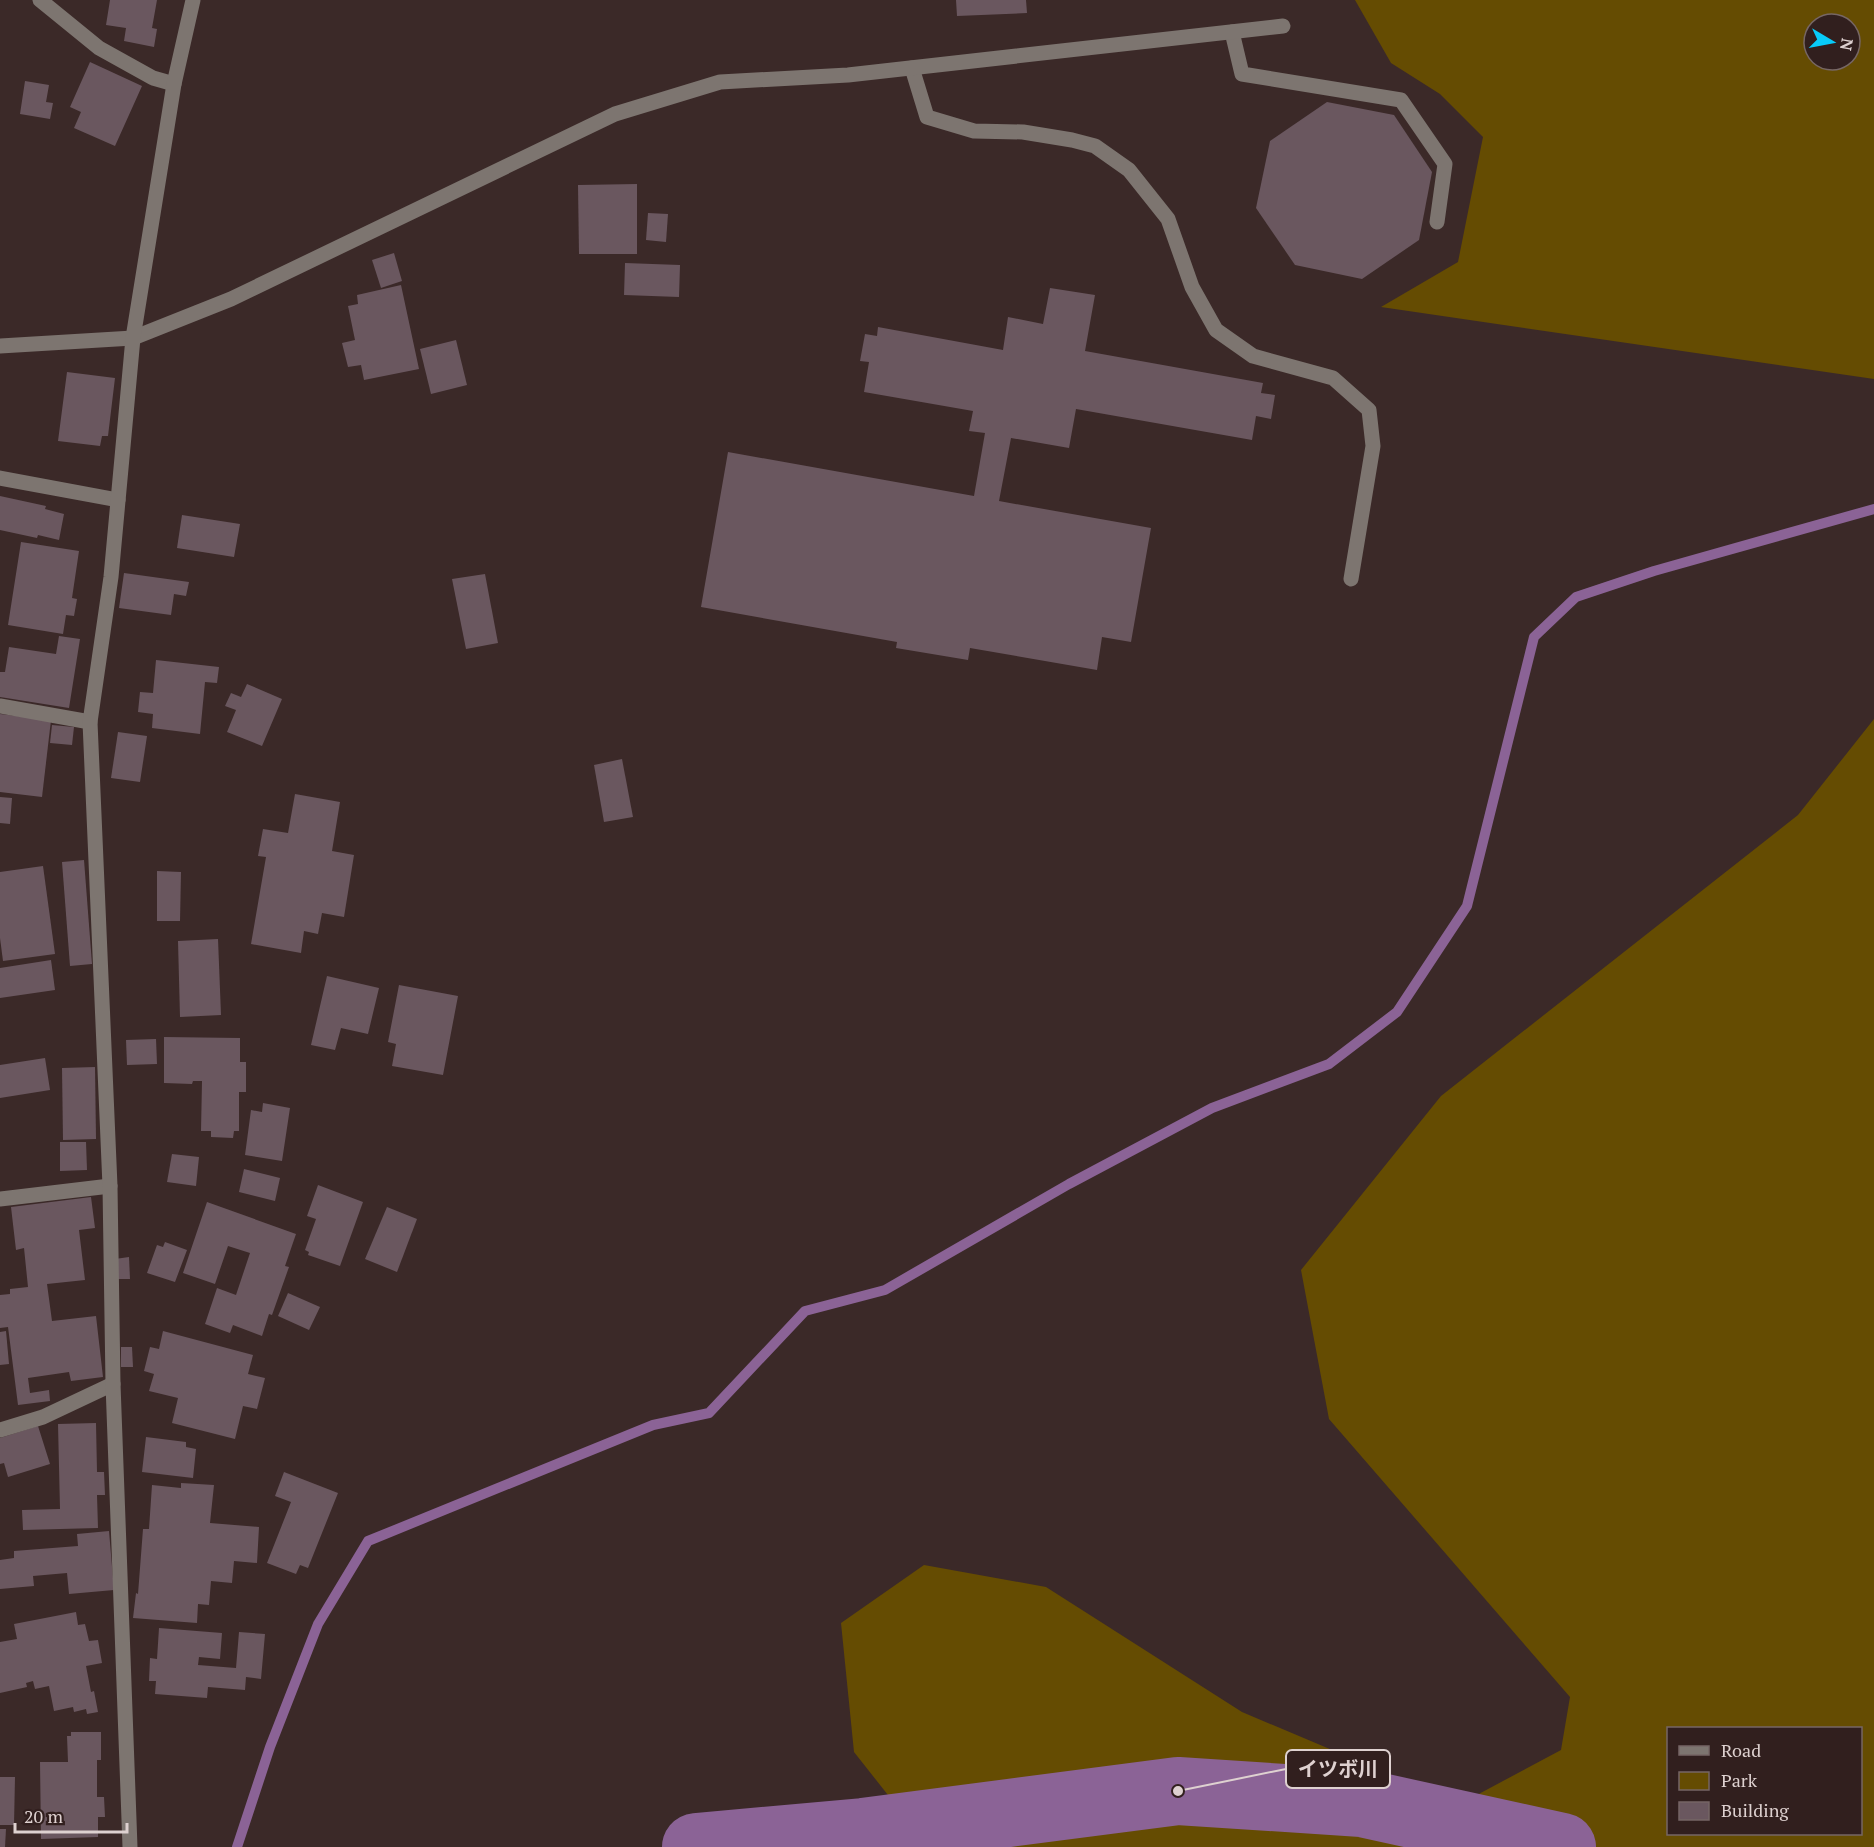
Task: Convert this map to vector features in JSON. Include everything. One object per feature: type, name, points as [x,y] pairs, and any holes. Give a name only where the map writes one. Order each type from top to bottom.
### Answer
[{"type":"street","points":[[40,0],[99,48],[153,78],[174,84]]},
{"type":"street","points":[[130,1847],[113,1384],[110,1186],[90,722],[111,577],[133,338],[174,84],[193,0]]},
{"type":"street","points":[[0,346],[133,338],[231,299],[615,114],[720,82],[848,75],[1283,26]]},
{"type":"street","points":[[1232,32],[1242,74],[1401,100],[1445,164],[1437,222]]},
{"type":"street","points":[[912,68],[927,117],[974,131],[1023,132],[1095,146],[1129,170],[1168,219],[1192,287],[1216,330],[1253,356],[1333,378],[1370,410],[1373,446],[1351,579]]},
{"type":"street","points":[[0,478],[118,500]]},
{"type":"street","points":[[0,706],[90,722]]},
{"type":"street","points":[[0,1199],[110,1186]]},
{"type":"street","points":[[0,1430],[43,1417],[113,1384]]},
{"type":"green space","points":[[1355,0],[1874,0],[1874,379],[1381,307],[1458,262],[1483,137],[1440,94],[1391,63]]},
{"type":"green space","points":[[1874,719],[1874,1847],[929,1847],[854,1752],[841,1623],[924,1565],[1046,1587],[1242,1712],[1460,1804],[1561,1750],[1570,1697],[1329,1419],[1301,1270],[1441,1096],[1798,815]]},
{"type":"building","points":[[110,0],[157,0],[152,28],[157,29],[154,47],[124,41],[126,28],[106,25]]},
{"type":"building","points":[[956,0],[1026,0],[1027,13],[957,16]]},
{"type":"building","points":[[90,62],[142,86],[115,146],[74,128],[81,112],[70,107]]},
{"type":"building","points":[[25,81],[49,85],[46,102],[53,103],[50,119],[20,114]]},
{"type":"building","points":[[1327,102],[1394,115],[1432,172],[1419,240],[1362,279],[1295,265],[1256,208],[1270,141]]},
{"type":"building","points":[[637,184],[637,254],[579,254],[578,185]]},
{"type":"building","points":[[648,213],[668,214],[666,242],[646,240]]},
{"type":"building","points":[[394,253],[402,281],[381,288],[372,260]]},
{"type":"building","points":[[625,263],[680,265],[679,297],[624,295]]},
{"type":"building","points":[[401,285],[419,369],[364,380],[361,365],[348,367],[342,343],[355,340],[348,306],[358,304],[357,295]]},
{"type":"building","points":[[1050,288],[1095,295],[1085,351],[1263,383],[1261,393],[1275,395],[1271,419],[1256,416],[1252,440],[1076,409],[1069,448],[1011,438],[999,501],[1151,528],[1131,642],[1102,637],[1097,670],[970,648],[968,660],[896,648],[897,642],[701,607],[728,452],[974,496],[985,433],[969,431],[973,411],[864,392],[869,362],[860,361],[865,334],[877,336],[878,327],[1003,350],[1008,317],[1043,324]]},
{"type":"building","points":[[456,340],[467,385],[431,394],[420,349]]},
{"type":"building","points":[[67,372],[115,378],[108,436],[102,436],[100,446],[58,441]]},
{"type":"building","points":[[0,496],[46,506],[45,509],[64,514],[59,540],[0,530]]},
{"type":"building","points":[[182,515],[240,524],[234,557],[177,548]]},
{"type":"building","points":[[21,542],[79,551],[72,598],[77,599],[74,616],[66,615],[63,634],[8,625]]},
{"type":"building","points":[[124,573],[189,582],[186,596],[174,594],[171,615],[119,608]]},
{"type":"building","points":[[485,574],[498,643],[466,649],[452,579]]},
{"type":"building","points":[[59,636],[80,639],[69,708],[0,697],[0,672],[5,672],[9,647],[56,654]]},
{"type":"building","points":[[156,660],[219,667],[217,683],[205,682],[200,734],[152,728],[153,714],[138,712],[140,692],[153,693]]},
{"type":"building","points":[[247,684],[282,699],[262,746],[227,732],[236,710],[225,706],[231,693],[241,697]]},
{"type":"building","points":[[0,714],[51,720],[42,797],[0,792]]},
{"type":"building","points":[[52,725],[74,727],[72,745],[50,743]]},
{"type":"building","points":[[118,732],[147,736],[140,782],[111,778]]},
{"type":"building","points":[[622,759],[633,817],[604,822],[594,765]]},
{"type":"building","points":[[295,794],[340,802],[332,851],[354,855],[344,917],[322,913],[318,934],[304,931],[301,953],[251,944],[266,857],[258,856],[263,829],[288,833]]},
{"type":"building","points":[[0,797],[12,798],[10,824],[0,823]]},
{"type":"building","points":[[84,860],[92,964],[70,966],[62,862]]},
{"type":"building","points":[[43,866],[55,954],[3,961],[0,938],[0,872]]},
{"type":"building","points":[[157,871],[181,872],[180,921],[157,921]]},
{"type":"building","points":[[218,939],[221,1015],[180,1017],[178,941]]},
{"type":"building","points":[[51,960],[55,990],[0,998],[0,968]]},
{"type":"building","points":[[327,976],[379,988],[368,1034],[341,1028],[335,1050],[311,1045]]},
{"type":"building","points":[[399,985],[458,996],[443,1075],[392,1066],[396,1044],[388,1042]]},
{"type":"building","points":[[164,1037],[240,1038],[240,1062],[246,1062],[246,1092],[239,1092],[239,1131],[234,1131],[233,1138],[211,1137],[211,1131],[201,1131],[202,1081],[193,1081],[192,1084],[164,1083]]},
{"type":"building","points":[[156,1039],[157,1064],[127,1065],[126,1040]]},
{"type":"building","points":[[45,1058],[50,1090],[0,1098],[0,1065]]},
{"type":"building","points":[[95,1067],[96,1139],[63,1140],[62,1068]]},
{"type":"building","points":[[263,1103],[290,1108],[282,1161],[245,1155],[251,1110],[262,1112]]},
{"type":"building","points":[[60,1142],[86,1142],[87,1170],[60,1171]]},
{"type":"building","points":[[172,1154],[199,1157],[196,1186],[167,1182]]},
{"type":"building","points":[[244,1169],[280,1178],[275,1201],[239,1192]]},
{"type":"building","points":[[318,1185],[363,1202],[340,1266],[308,1255],[309,1252],[305,1250],[316,1219],[307,1216]]},
{"type":"building","points":[[91,1197],[95,1228],[79,1230],[85,1280],[47,1284],[52,1321],[96,1316],[103,1377],[71,1381],[69,1372],[28,1378],[30,1393],[49,1390],[50,1401],[18,1405],[8,1327],[0,1328],[0,1295],[10,1294],[10,1289],[28,1287],[24,1248],[16,1250],[11,1207]]},
{"type":"building","points":[[207,1202],[296,1234],[285,1266],[289,1267],[262,1336],[233,1325],[230,1333],[205,1324],[217,1288],[236,1295],[250,1253],[228,1246],[215,1284],[183,1273]]},
{"type":"building","points":[[387,1207],[417,1219],[397,1272],[365,1259]]},
{"type":"building","points":[[165,1242],[187,1250],[175,1282],[147,1273],[157,1245],[163,1247]]},
{"type":"building","points":[[129,1257],[130,1279],[117,1279],[115,1259]]},
{"type":"building","points":[[288,1293],[320,1307],[309,1330],[278,1316]]},
{"type":"building","points":[[6,1331],[9,1364],[0,1365],[0,1332]]},
{"type":"building","points":[[163,1331],[253,1355],[248,1374],[265,1378],[257,1409],[243,1406],[235,1439],[172,1423],[178,1398],[149,1391],[154,1374],[144,1371],[150,1347],[159,1349]]},
{"type":"building","points":[[121,1347],[132,1347],[133,1367],[121,1367]]},
{"type":"building","points":[[96,1423],[97,1472],[104,1472],[105,1495],[97,1495],[98,1528],[23,1530],[22,1510],[60,1509],[58,1424]]},
{"type":"building","points":[[38,1426],[50,1464],[8,1477],[4,1463],[0,1464],[0,1438]]},
{"type":"building","points":[[146,1437],[186,1442],[186,1447],[196,1449],[193,1478],[142,1472]]},
{"type":"building","points":[[284,1472],[338,1493],[308,1568],[300,1565],[296,1574],[267,1563],[291,1502],[275,1496]]},
{"type":"building","points":[[181,1483],[214,1485],[210,1523],[259,1527],[257,1563],[234,1561],[232,1583],[211,1581],[209,1605],[198,1604],[197,1623],[133,1618],[136,1593],[138,1594],[143,1529],[149,1529],[152,1485],[181,1488]]},
{"type":"building","points":[[109,1531],[114,1590],[69,1594],[67,1573],[33,1576],[34,1586],[0,1589],[0,1560],[14,1558],[14,1551],[78,1546],[77,1534]]},
{"type":"building","points":[[76,1612],[78,1625],[85,1624],[89,1641],[98,1640],[102,1663],[86,1666],[98,1712],[87,1714],[86,1709],[74,1712],[73,1707],[54,1711],[49,1686],[35,1689],[33,1681],[26,1683],[27,1687],[0,1693],[0,1642],[17,1639],[14,1624]]},
{"type":"building","points":[[159,1628],[222,1633],[220,1659],[199,1657],[198,1665],[236,1668],[239,1632],[265,1634],[261,1679],[246,1677],[245,1690],[208,1687],[207,1698],[155,1694],[156,1681],[149,1681],[150,1658],[157,1659]]},
{"type":"building","points":[[71,1732],[101,1732],[101,1760],[97,1760],[97,1797],[104,1797],[105,1817],[98,1817],[98,1837],[41,1839],[40,1762],[68,1762],[67,1736],[71,1736]]},
{"type":"building","points":[[0,1777],[15,1777],[14,1825],[0,1825]]},
{"type":"building","points":[[0,1829],[6,1829],[5,1847],[0,1847]]},
{"type":"waterway","points":[[237,1847],[270,1747],[318,1624],[368,1541],[653,1425],[709,1413],[805,1311],[885,1290],[1069,1184],[1212,1108],[1329,1064],[1397,1012],[1467,906],[1534,637],[1576,597],[1654,571],[1874,509]]},
{"type":"waterway","points":[[696,1847],[863,1832],[1178,1791],[1362,1803],[1562,1847]]},
{"type":"place","name":"イツボ川","points":[[1178,1791]]}]
